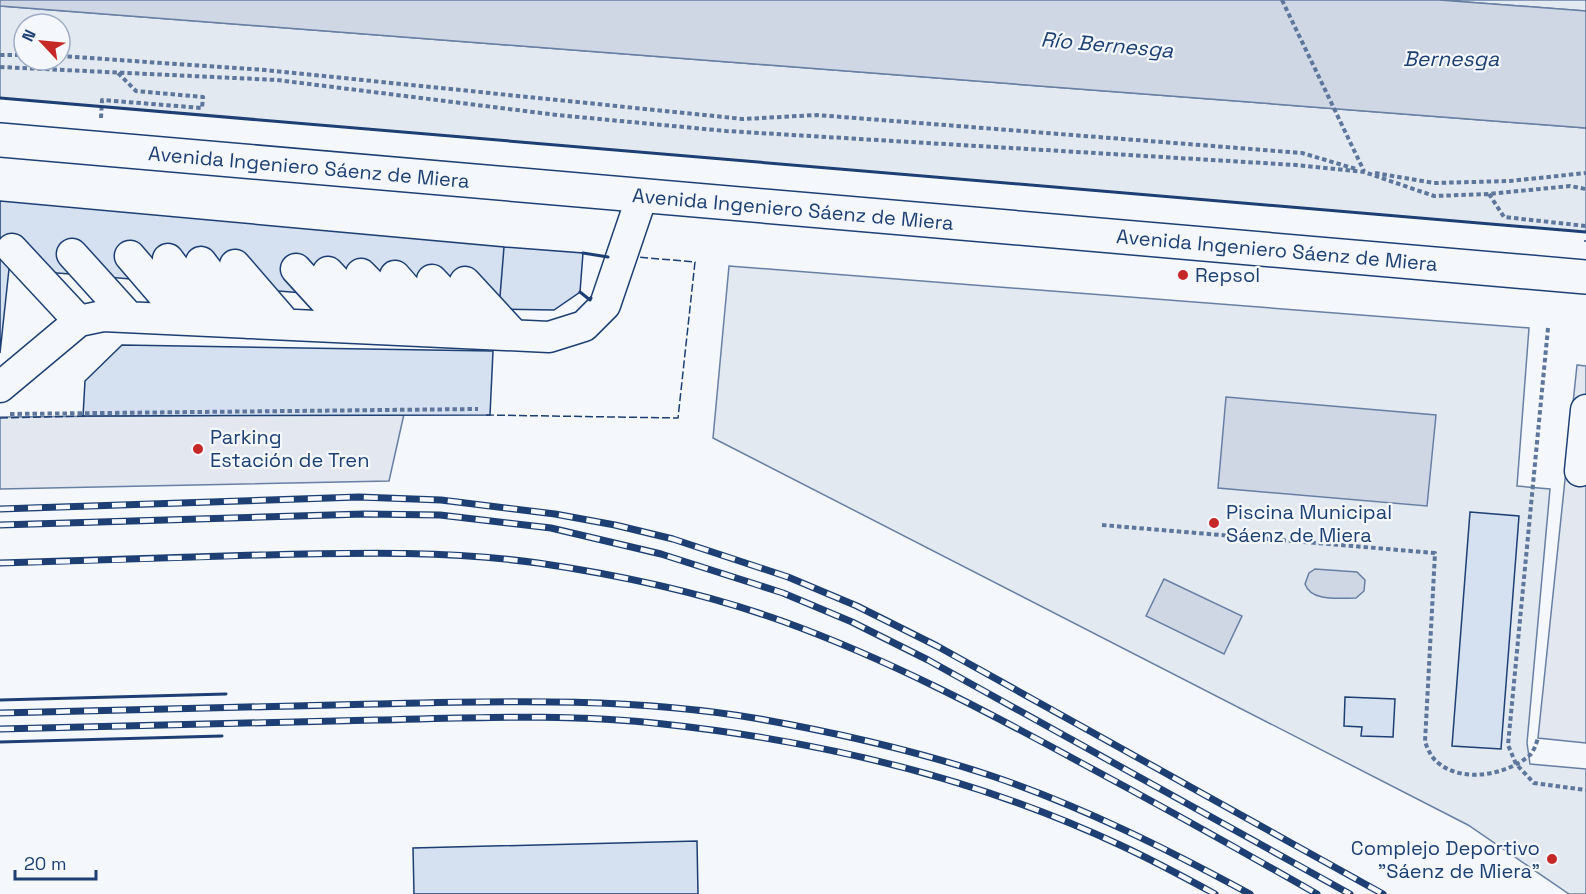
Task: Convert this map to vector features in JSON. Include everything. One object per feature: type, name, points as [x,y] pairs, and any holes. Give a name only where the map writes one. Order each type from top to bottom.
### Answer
[{"type":"main road","name":"Avenida Ingeniero Sáenz de Miera","points":[[0,140],[1586,277]]},
{"type":"lane","points":[[0,387],[117,318],[549,337],[584,326],[605,304],[642,196]]},
{"type":"lane","points":[[26,249],[117,318]]},
{"type":"lane","points":[[86,254],[117,318]]},
{"type":"lane","points":[[130,256],[184,320]]},
{"type":"lane","points":[[168,259],[214,321]]},
{"type":"lane","points":[[201,262],[247,322]]},
{"type":"lane","points":[[249,266],[299,325]]},
{"type":"lane","points":[[296,270],[349,327]]},
{"type":"lane","points":[[328,272],[381,329]]},
{"type":"lane","points":[[361,274],[430,331]]},
{"type":"lane","points":[[395,276],[430,331]]},
{"type":"lane","points":[[432,280],[483,333]]},
{"type":"lane","points":[[465,282],[514,335]]},
{"type":"lane","points":[[1580,471],[1586,410]]},
{"type":"path","points":[[1282,0],[1364,172]]},
{"type":"path","points":[[72,57],[265,70],[743,119],[817,115],[1302,153],[1434,196],[1489,194],[1570,186],[1586,189]]},
{"type":"path","points":[[0,67],[277,80],[557,115],[726,131],[1284,164],[1364,172],[1434,183],[1510,181],[1586,173]]},
{"type":"path","points":[[101,118],[102,100],[202,108],[203,97],[136,91],[116,71]]},
{"type":"path","points":[[1489,194],[1504,217],[1586,226]]},
{"type":"path","points":[[1548,328],[1508,745],[1516,764],[1534,783],[1586,790]]},
{"type":"path","points":[[0,414],[478,409]]},
{"type":"path","points":[[1102,525],[1435,553],[1425,742],[1431,757],[1442,766],[1461,774],[1481,775],[1501,771],[1532,754],[1538,738]]},
{"type":"shaded area","points":[[1439,0],[1586,0],[1586,11]]},
{"type":"shaded area","points":[[0,6],[1586,128],[1586,232],[0,98]]},
{"type":"shaded area","name":"Piscina Municipal Sáenz de Miera","points":[[729,266],[1529,328],[1517,486],[1550,489],[1527,743],[1530,764],[1586,769],[1586,894],[1569,894],[1468,825],[713,438]]},
{"type":"shaded area","points":[[1577,365],[1586,366],[1586,743],[1538,738]]},
{"type":"shaded area","name":"Parking Estación de Tren","points":[[404,414],[389,481],[0,489],[0,417]]},
{"type":"water","name":"Bernesga","points":[[0,0],[1439,0],[1586,11],[1586,128],[0,6]]},
{"type":"water","points":[[1226,397],[1436,415],[1427,506],[1218,488]]},
{"type":"water","points":[[1315,569],[1357,572],[1365,580],[1364,591],[1356,598],[1326,598],[1313,594],[1305,584],[1309,573]]},
{"type":"water","points":[[1164,579],[1242,616],[1224,654],[1146,616]]},
{"type":"building","points":[[0,201],[504,247],[499,309],[9,269],[0,353]]},
{"type":"building","points":[[504,247],[583,253],[580,292],[554,310],[499,309]]},
{"type":"building","points":[[122,345],[493,351],[490,415],[83,416],[85,381]]},
{"type":"building","points":[[1470,512],[1519,516],[1501,749],[1452,746]]},
{"type":"building","points":[[1345,697],[1395,699],[1393,737],[1361,736],[1362,727],[1344,726]]},
{"type":"building","points":[[697,841],[698,894],[414,894],[413,848]]},
{"type":"railway","points":[[0,509],[359,497],[441,500],[555,514],[673,539],[788,577],[857,606],[937,646],[1383,894]]},
{"type":"railway","points":[[0,525],[364,514],[440,515],[551,528],[661,554],[783,593],[852,622],[928,660],[1350,894]]},
{"type":"railway","points":[[0,563],[294,554],[433,554],[538,563],[631,579],[692,594],[782,621],[860,652],[936,687],[1011,725],[1317,894]]},
{"type":"railway","points":[[0,713],[519,702],[616,704],[712,712],[848,737],[992,776],[1123,829],[1250,894]]},
{"type":"railway","points":[[0,729],[519,717],[591,718],[722,731],[839,752],[897,766],[1010,800],[1120,845],[1215,894]]},
{"type":"fence","points":[[486,415],[678,418],[695,262],[637,257]]},
{"type":"fence","points":[[0,418],[87,416]]},
{"type":"wall","points":[[0,98],[1586,232]]},
{"type":"wall","points":[[583,253],[608,257]]},
{"type":"wall","points":[[580,292],[590,300],[591,298]]},
{"type":"wall","points":[[0,700],[226,694]]},
{"type":"wall","points":[[0,742],[222,736]]},
{"type":"place","name":"Repsol","points":[[1183,275]]},
{"type":"place","name":"Parking Estación de Tren","points":[[198,449]]},
{"type":"place","name":"Piscina Municipal Sáenz de Miera","points":[[1214,523]]},
{"type":"place","name":"Complejo Deportivo \"Sáenz de Miera\"","points":[[1552,859]]},
{"type":"water label","name":"Río Bernesga","points":[[1107,45]]}]
